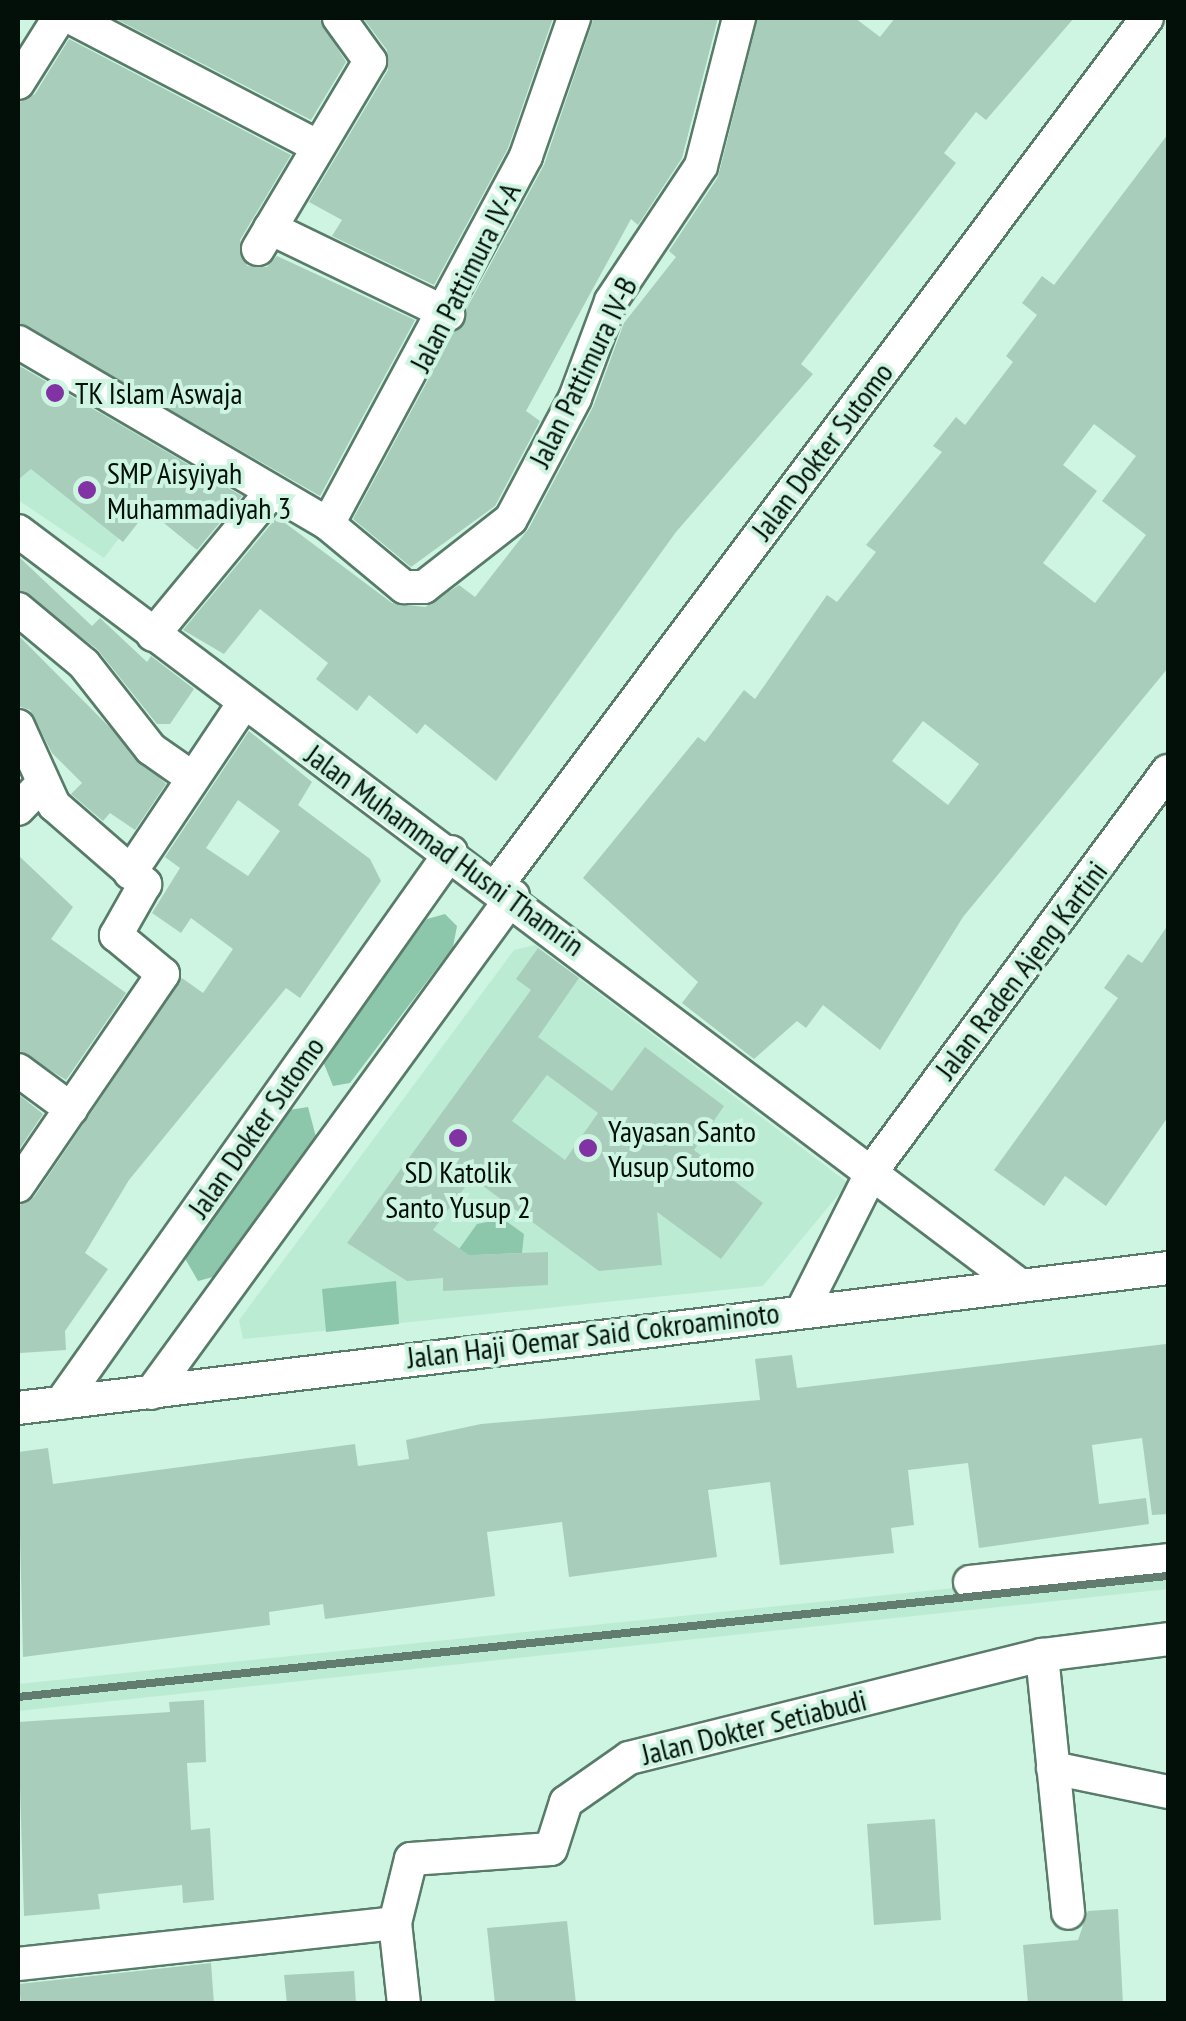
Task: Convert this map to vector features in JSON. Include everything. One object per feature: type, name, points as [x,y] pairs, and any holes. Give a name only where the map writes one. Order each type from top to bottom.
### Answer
[{"type":"street","points":[[18,83],[58,18]]},
{"type":"street","points":[[72,18],[315,145]]},
{"type":"street","points":[[339,18],[371,55],[315,145],[264,239],[448,314]]},
{"type":"street","name":"Jalan Pattimura IV-A","points":[[328,524],[448,314],[526,156],[574,18]]},
{"type":"street","name":"Jalan Pattimura IV-B","points":[[328,524],[414,588],[511,519],[575,398],[611,301],[701,166],[739,18]]},
{"type":"street","name":"Jalan Dokter Sutomo","points":[[151,1393],[505,890],[1147,18]]},
{"type":"street","points":[[18,342],[268,496],[328,524]]},
{"type":"street","points":[[152,635],[268,496]]},
{"type":"street","name":"Jalan Muhammad Husni Thamrin","points":[[18,531],[243,704],[505,890],[874,1168],[1021,1286]]},
{"type":"street","points":[[18,609],[84,664],[122,722],[191,777]]},
{"type":"street","points":[[130,873],[243,704]]},
{"type":"street","points":[[18,726],[43,783],[94,848],[145,887],[116,935],[162,979],[18,1186]]},
{"type":"street","name":"Jalan Raden Ajeng Kartini","points":[[874,1168],[1168,771]]},
{"type":"street","points":[[18,810],[43,783]]},
{"type":"street","name":"Jalan Dokter Sutomo","points":[[62,1403],[452,852]]},
{"type":"street","points":[[18,1070],[72,1108]]},
{"type":"street","points":[[804,1307],[874,1168]]},
{"type":"street","name":"Jalan Haji Oemar Said Cokroaminoto","points":[[18,1408],[804,1307],[1168,1268]]},
{"type":"street","points":[[970,1582],[1168,1560]]},
{"type":"street","name":"Jalan Dokter Setiabudi","points":[[395,1923],[411,1859],[551,1849],[566,1802],[629,1758],[1042,1655],[1168,1639]]},
{"type":"street","points":[[1042,1655],[1068,1913]]},
{"type":"street","points":[[1053,1768],[1168,1792]]},
{"type":"street","points":[[18,1964],[395,1923],[404,2004]]},
{"type":"shaded area","name":"SMP Aisyiyah Muhammadiyah 3","points":[[112,402],[187,450],[104,558],[18,500],[18,480]]},
{"type":"shaded area","points":[[445,914],[457,926],[453,947],[350,1083],[333,1086],[322,1059],[427,919]]},
{"type":"shaded area","name":"Yayasan Santo Yusup Sutomo","points":[[535,945],[848,1183],[763,1286],[243,1339],[239,1320],[514,950]]},
{"type":"shaded area","points":[[308,1107],[316,1137],[213,1277],[198,1281],[183,1255],[289,1110]]},
{"type":"shaded area","points":[[503,1219],[524,1234],[522,1253],[454,1256],[477,1224]]},
{"type":"shaded area","points":[[396,1281],[399,1324],[326,1332],[322,1289]]},
{"type":"shaded area","points":[[1168,1566],[1168,1589],[18,1711],[18,1684]]},
{"type":"building","points":[[114,18],[319,18],[346,62],[311,120]]},
{"type":"building","points":[[363,18],[553,18],[508,148],[434,285],[332,236],[342,220],[309,202],[388,70],[387,50]]},
{"type":"building","points":[[594,18],[718,18],[682,158],[638,225],[631,219],[526,411],[540,421],[495,506],[411,567],[353,519],[544,165]]},
{"type":"building","points":[[758,18],[855,18],[880,37],[895,18],[1074,18],[986,120],[976,112],[944,153],[956,163],[801,364],[813,374],[676,532],[496,781],[425,724],[417,734],[369,695],[357,711],[316,679],[328,663],[260,609],[224,654],[183,630],[277,517],[392,603],[425,607],[459,585],[475,597],[529,528],[593,407],[624,323],[676,257],[669,251],[718,177]]},
{"type":"building","points":[[69,39],[291,155],[240,240],[247,266],[267,267],[277,256],[415,320],[320,496],[18,322],[18,103],[35,94]]},
{"type":"building","points":[[1168,134],[1168,668],[963,917],[880,1050],[823,1005],[806,1028],[797,1021],[754,1059],[682,1003],[698,982],[583,878],[698,737],[705,742],[744,690],[755,699],[827,595],[837,602],[876,552],[866,545],[942,452],[933,446],[956,417],[965,425],[1013,362],[1006,356],[1037,315],[1022,303],[1042,276],[1054,285]],"holes":[[[1094,424],[1136,456],[1102,501],[1146,535],[1095,603],[1043,563],[1097,491],[1063,465]],[[923,721],[979,764],[948,805],[892,761]]]},
{"type":"building","points":[[18,365],[242,496],[197,550],[148,510],[123,542],[31,469],[18,480]]},
{"type":"building","points":[[18,556],[92,626],[100,618],[147,662],[151,656],[194,689],[170,724],[157,724],[97,649],[18,590]]},
{"type":"building","points":[[18,635],[166,784],[135,830],[110,813],[103,821],[71,794],[82,783],[52,753],[30,710],[18,706]]},
{"type":"building","points":[[249,731],[312,782],[298,805],[370,859],[381,881],[300,998],[286,988],[129,1180],[85,1253],[108,1269],[65,1331],[66,1350],[20,1353],[18,1206],[34,1197],[182,978],[203,993],[233,949],[191,918],[181,933],[152,913],[180,868],[165,857]],"holes":[[[238,800],[280,831],[248,876],[206,848]]]},
{"type":"building","points":[[18,855],[73,907],[51,939],[126,993],[66,1080],[18,1050]]},
{"type":"building","points":[[1168,925],[1168,1117],[1106,1206],[1065,1176],[1044,1206],[994,1170],[1118,998],[1104,988],[1128,954],[1142,963]]},
{"type":"building","points":[[538,948],[579,978],[538,1037],[612,1091],[645,1047],[724,1106],[694,1150],[763,1203],[721,1259],[657,1212],[662,1265],[599,1271],[472,1178],[433,1230],[469,1255],[548,1252],[548,1285],[443,1291],[443,1278],[407,1281],[347,1243],[531,990],[516,979]],"holes":[[[547,1075],[598,1113],[565,1160],[512,1121]]]},
{"type":"building","points":[[18,1094],[43,1114],[18,1151]]},
{"type":"building","points":[[1166,1344],[1168,1514],[1152,1515],[1142,1438],[1092,1445],[1099,1504],[1146,1498],[1149,1524],[979,1548],[968,1463],[908,1470],[914,1525],[891,1528],[894,1553],[780,1565],[770,1482],[708,1490],[717,1557],[569,1577],[562,1522],[487,1532],[495,1596],[325,1619],[323,1604],[269,1612],[270,1625],[23,1657],[18,1452],[48,1448],[53,1484],[355,1444],[358,1466],[409,1459],[406,1440],[481,1424],[760,1400],[755,1359],[792,1355],[797,1388]]},
{"type":"building","points":[[204,1700],[206,1762],[187,1763],[191,1830],[210,1828],[214,1900],[183,1903],[182,1885],[98,1894],[100,1909],[24,1916],[18,1722],[170,1712],[169,1702]]},
{"type":"building","points":[[935,1819],[941,1920],[874,1925],[867,1824]]},
{"type":"building","points":[[1118,1909],[1123,2004],[1028,2004],[1023,1945],[1078,1940],[1088,1911]]},
{"type":"building","points":[[567,1921],[576,2004],[495,2004],[487,1928]]},
{"type":"building","points":[[211,1963],[214,2004],[21,2004],[19,1984]]},
{"type":"building","points":[[354,1971],[356,2004],[287,2004],[284,1975]]},
{"type":"railway","points":[[18,1697],[1168,1576]]},
{"type":"place","name":"TK Islam Aswaja","points":[[55,393]]},
{"type":"place","name":"SMP Aisyiyah Muhammadiyah 3","points":[[87,490]]},
{"type":"place","name":"SD Katolik Santo Yusup 2","points":[[458,1138]]},
{"type":"place","name":"Yayasan Santo Yusup Sutomo","points":[[588,1148]]}]
